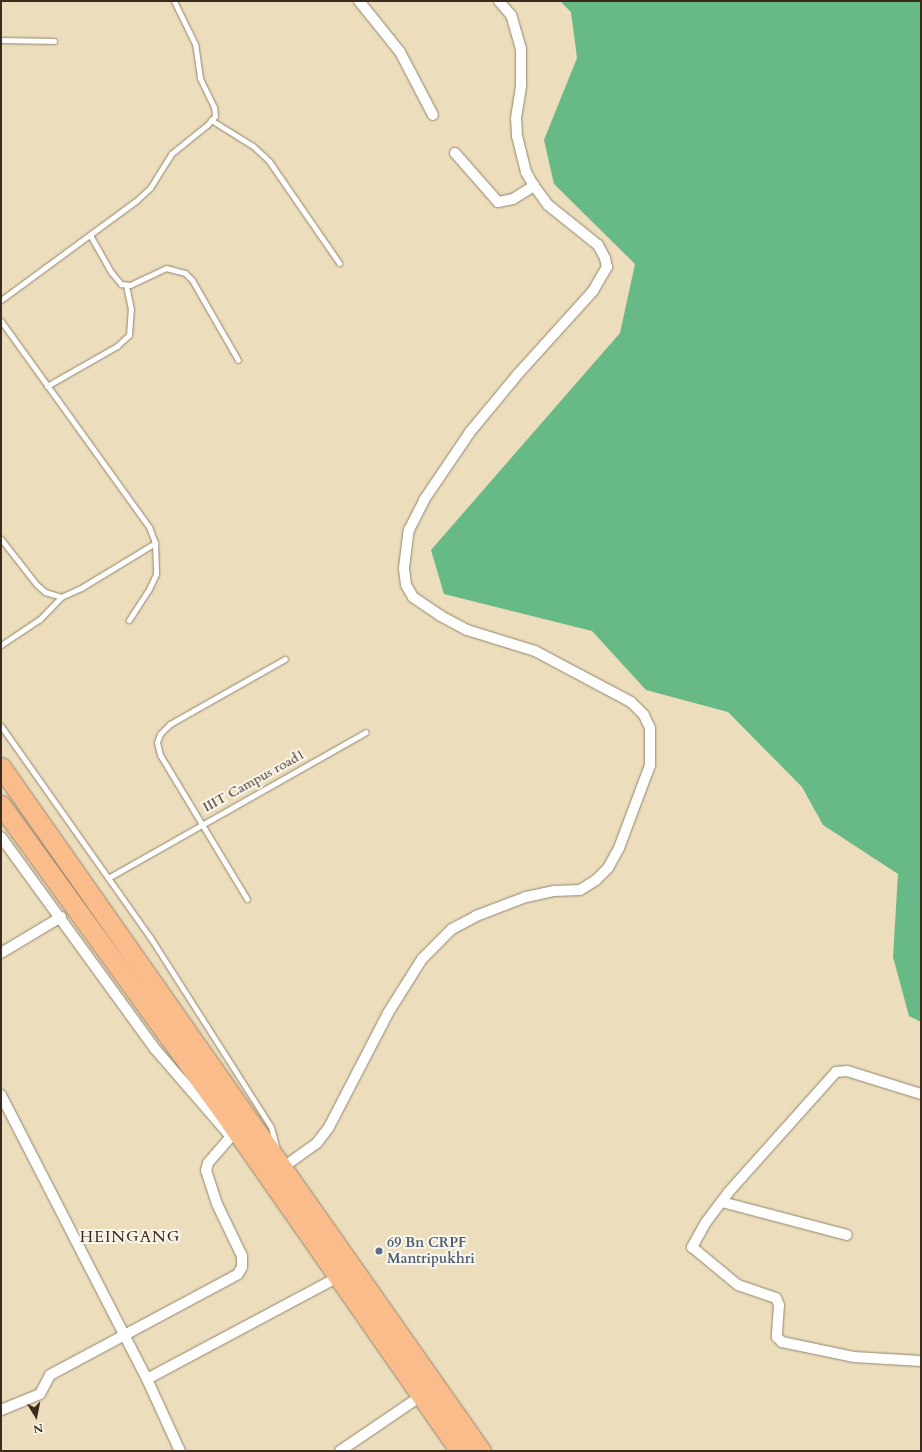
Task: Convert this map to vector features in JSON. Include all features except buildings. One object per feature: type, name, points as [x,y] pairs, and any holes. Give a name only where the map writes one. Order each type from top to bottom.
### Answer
[{"type":"highway","points":[[1,768],[277,1170],[338,1277],[460,1451]]},
{"type":"highway","points":[[1,806],[277,1170],[481,1451]]},
{"type":"street","points":[[359,1],[400,52],[432,115]]},
{"type":"street","points":[[1,837],[61,917],[156,1050],[231,1137],[277,1170],[317,1143],[329,1126],[388,1013],[422,959],[452,929],[476,916],[526,897],[554,891],[580,890],[596,880],[608,868],[619,848],[650,765],[650,728],[644,715],[631,702],[535,651],[460,626],[424,606],[413,597],[406,585],[404,568],[409,530],[428,494],[470,432],[518,374],[593,291],[604,275],[605,258],[598,245],[553,209],[534,186],[520,155],[516,118],[522,69],[520,43],[511,15],[499,1]]},
{"type":"street","points":[[455,152],[498,202],[513,199],[534,186]]},
{"type":"street","points":[[1,953],[61,917]]},
{"type":"street","points":[[921,1094],[847,1071],[836,1072],[722,1202],[706,1222],[692,1247],[738,1285],[776,1298],[779,1305],[777,1334],[779,1340],[854,1357],[921,1361]]},
{"type":"street","points":[[1,1095],[147,1379],[180,1451]]},
{"type":"street","points":[[1,1410],[40,1394],[50,1375],[238,1274],[242,1267],[242,1256],[214,1197],[206,1171],[208,1163],[231,1137]]},
{"type":"street","points":[[722,1202],[847,1235]]},
{"type":"street","points":[[147,1379],[338,1277]]},
{"type":"street","points":[[340,1451],[421,1396]]},
{"type":"lane","points":[[1,300],[142,196],[171,154],[211,120],[215,111],[200,78],[195,44],[174,1]]},
{"type":"lane","points":[[1,40],[54,41]]},
{"type":"lane","points":[[211,120],[253,146],[269,161],[339,263]]},
{"type":"lane","points":[[90,235],[117,281],[126,285],[166,268],[185,273],[192,280],[238,360]]},
{"type":"lane","points":[[47,386],[117,346],[129,335],[131,309],[126,285]]},
{"type":"lane","points":[[1,320],[47,386],[117,480],[148,527],[155,543],[156,574],[150,589],[129,620]]},
{"type":"lane","points":[[1,539],[37,585],[45,592],[61,597]]},
{"type":"lane","points":[[1,645],[40,619],[61,597],[87,585],[155,543]]},
{"type":"lane","name":"IIIT Campus road1","points":[[286,659],[170,724],[160,734],[157,749],[160,756],[203,823],[366,732]]},
{"type":"lane","points":[[1,726],[150,937],[270,1127],[276,1140],[277,1170]]},
{"type":"lane","points":[[108,878],[203,823],[247,899]]},
{"type":"green space","points":[[560,1],[921,1],[921,1022],[909,1016],[893,957],[898,874],[823,825],[802,787],[728,712],[646,690],[592,631],[444,594],[431,550],[620,333],[635,264],[554,184],[544,140],[577,58],[571,12]]},
{"type":"place","name":"69 Bn CRPF Mantripukhri","points":[[379,1251]]},
{"type":"district","name":"HEINGANG","points":[[130,1237]]}]
